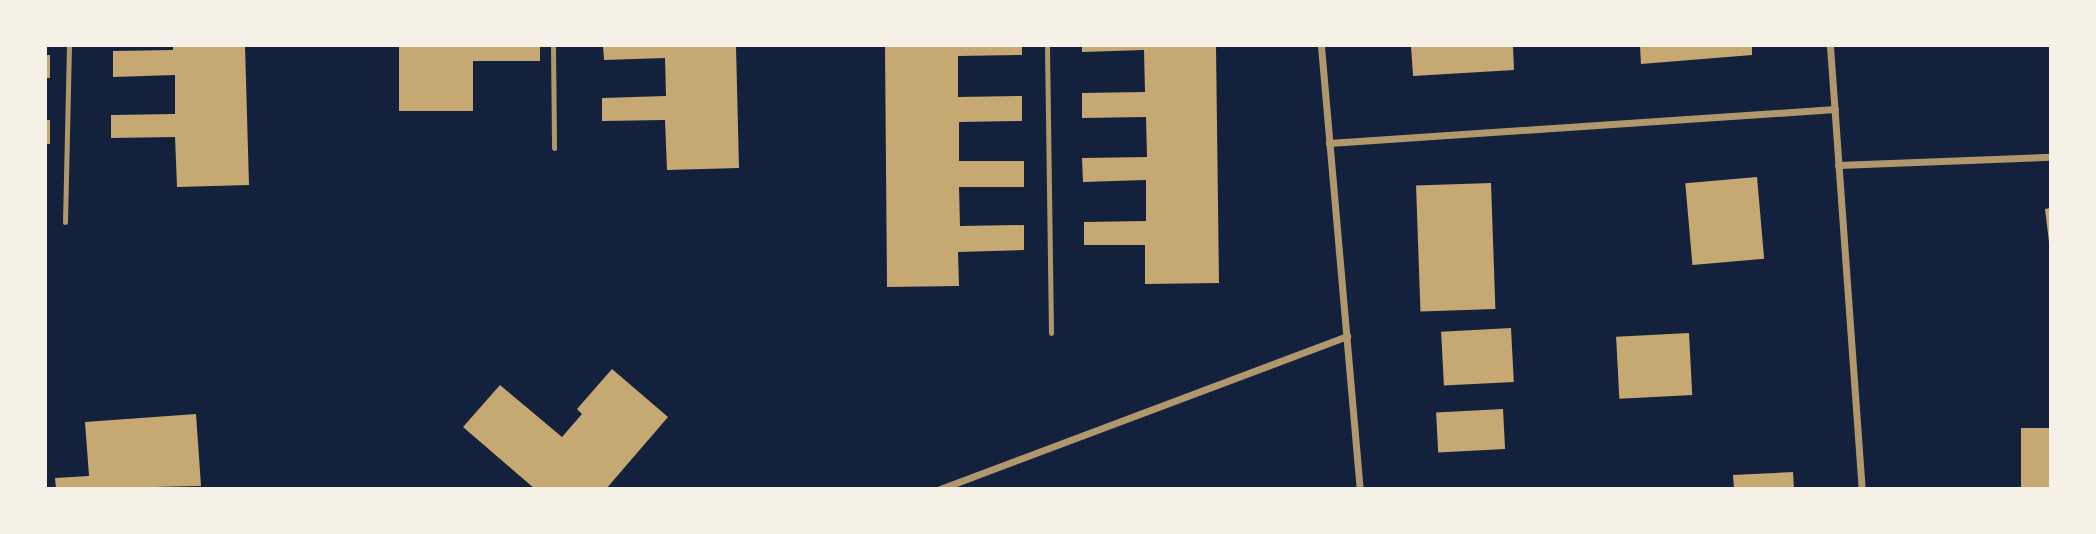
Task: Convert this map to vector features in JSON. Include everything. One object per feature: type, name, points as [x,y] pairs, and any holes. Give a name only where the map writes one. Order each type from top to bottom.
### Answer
[{"type":"street","points":[[1321,46],[1360,488]]},
{"type":"street","points":[[1830,46],[1862,488]]},
{"type":"street","points":[[1329,143],[1835,109]]},
{"type":"street","points":[[1838,165],[2050,157]]},
{"type":"street","points":[[940,488],[1347,336]]},
{"type":"lane","points":[[65,222],[69,46]]},
{"type":"lane","points":[[553,46],[554,148]]},
{"type":"lane","points":[[1047,46],[1051,333]]},
{"type":"building","points":[[173,46],[245,46],[249,185],[177,187],[175,137],[111,138],[111,115],[175,114],[175,75],[113,77],[113,51],[173,50]]},
{"type":"building","points":[[399,46],[540,46],[540,61],[473,61],[473,111],[399,111]]},
{"type":"building","points":[[603,46],[736,46],[739,168],[667,170],[665,120],[602,121],[602,98],[666,96],[665,58],[604,60]]},
{"type":"building","points":[[885,46],[1022,46],[1022,55],[958,56],[958,97],[1022,96],[1022,121],[959,122],[959,161],[1024,161],[1024,187],[959,187],[960,226],[1024,225],[1024,250],[958,252],[959,286],[887,287]]},
{"type":"building","points":[[1082,46],[1216,46],[1219,283],[1145,284],[1145,245],[1084,245],[1084,222],[1146,221],[1146,180],[1083,182],[1082,158],[1147,157],[1146,117],[1082,118],[1082,93],[1145,92],[1144,50],[1082,52]]},
{"type":"building","points":[[1411,46],[1513,46],[1514,70],[1413,76]]},
{"type":"building","points":[[1640,46],[1752,46],[1752,55],[1641,64]]},
{"type":"building","points":[[46,55],[50,55],[50,78],[46,78]]},
{"type":"building","points":[[46,120],[50,120],[50,144],[46,144]]},
{"type":"building","points":[[1757,177],[1764,259],[1692,265],[1685,183]]},
{"type":"building","points":[[1491,183],[1495,309],[1420,312],[1416,186]]},
{"type":"building","points":[[2050,208],[2050,242],[2049,242],[2045,209]]},
{"type":"building","points":[[1511,328],[1514,382],[1444,386],[1441,332]]},
{"type":"building","points":[[1689,333],[1692,395],[1619,399],[1616,337]]},
{"type":"building","points":[[612,369],[668,417],[606,489],[535,489],[463,427],[500,385],[562,437],[582,414],[577,409]]},
{"type":"building","points":[[1503,409],[1505,449],[1438,452],[1436,413]]},
{"type":"building","points":[[196,414],[201,486],[56,489],[55,478],[89,476],[85,422]]},
{"type":"building","points":[[2021,428],[2050,428],[2050,489],[2021,489]]},
{"type":"building","points":[[1793,472],[1794,489],[1734,489],[1733,475]]}]
